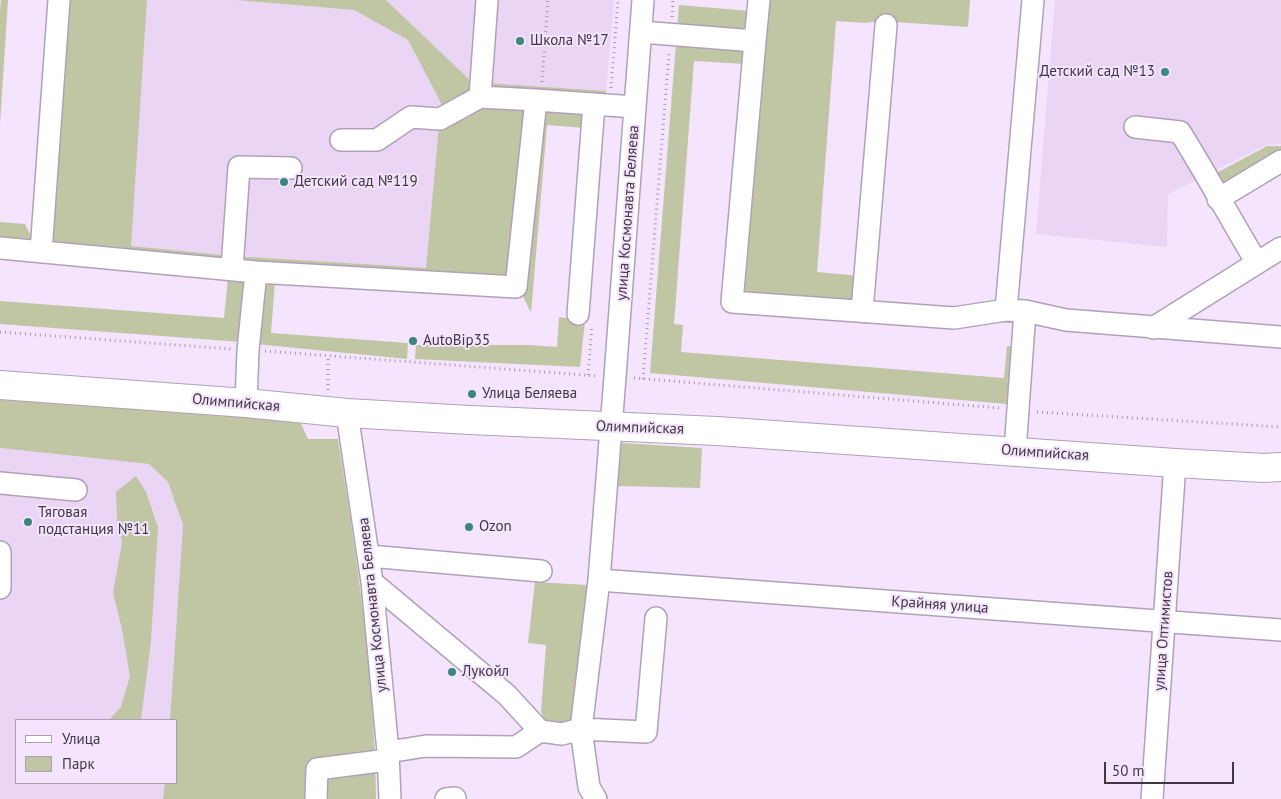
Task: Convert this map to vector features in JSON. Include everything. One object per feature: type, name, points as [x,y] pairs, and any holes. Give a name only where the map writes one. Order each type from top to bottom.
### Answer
[{"type":"main road","name":"Олимпийская","points":[[0,385],[246,403],[347,413],[717,431],[1264,468],[1281,467]]},
{"type":"street","points":[[41,252],[59,0]]},
{"type":"street","points":[[480,97],[487,0]]},
{"type":"street","name":"улица Космонавта Беляева","points":[[596,799],[589,787],[581,729],[598,580],[612,427],[643,0]]},
{"type":"street","points":[[759,0],[732,302],[954,318],[1016,310],[1066,320],[1281,337]]},
{"type":"street","points":[[1015,451],[1019,410],[1016,310],[1034,0]]},
{"type":"street","points":[[862,311],[886,25]]},
{"type":"street","points":[[641,32],[756,41]]},
{"type":"street","points":[[0,248],[256,272],[516,287],[539,94]]},
{"type":"street","points":[[341,140],[377,140],[412,117],[440,119],[480,97],[539,94],[594,104],[635,107]]},
{"type":"street","points":[[578,314],[594,104]]},
{"type":"street","points":[[1135,127],[1180,132],[1257,263]]},
{"type":"street","points":[[1218,199],[1281,161]]},
{"type":"street","points":[[232,269],[239,167],[290,168]]},
{"type":"street","points":[[1153,328],[1281,248]]},
{"type":"street","points":[[246,403],[248,350],[256,272]]},
{"type":"street","name":"улица Космонавта Беляева","points":[[347,413],[369,556],[392,798]]},
{"type":"street","name":"улица Оптимистов","points":[[1152,799],[1175,462]]},
{"type":"street","points":[[0,484],[76,490]]},
{"type":"street","points":[[0,552],[0,588]]},
{"type":"street","points":[[369,556],[541,571]]},
{"type":"street","name":"Крайняя улица","points":[[598,580],[1281,630]]},
{"type":"street","points":[[372,582],[507,695],[540,732]]},
{"type":"street","points":[[316,799],[317,769],[388,756],[426,746],[516,747],[540,732],[562,734],[581,729],[646,732],[656,618]]},
{"type":"path","points":[[539,94],[548,0]]},
{"type":"path","points":[[643,379],[673,0]]},
{"type":"path","points":[[0,332],[643,379],[1019,410],[1281,427]]},
{"type":"path","points":[[588,375],[590,350]]},
{"type":"shaded area","name":"Детский сад №119","points":[[147,0],[236,0],[354,10],[408,40],[441,103],[426,269],[233,256],[130,246]]},
{"type":"shaded area","name":"Школа №17","points":[[386,0],[614,0],[606,91],[472,82]]},
{"type":"shaded area","name":"Детский сад №13","points":[[1055,0],[1281,0],[1281,144],[1266,145],[1168,194],[1167,247],[1036,234]]},
{"type":"shaded area","points":[[0,448],[149,464],[168,482],[183,525],[170,719],[15,719],[15,784],[165,784],[163,799],[0,799]]},
{"type":"green space","points":[[1,0],[8,0],[0,125],[0,10]]},
{"type":"green space","points":[[66,0],[147,0],[131,246],[233,256],[426,268],[441,103],[408,40],[354,10],[236,0],[386,0],[472,82],[606,91],[606,100],[585,128],[547,125],[531,313],[521,292],[49,248]]},
{"type":"green space","points":[[765,0],[970,0],[968,27],[880,21],[865,23],[836,21],[817,272],[860,276],[858,305],[738,296]]},
{"type":"green space","points":[[679,5],[750,11],[746,64],[694,61],[674,324],[683,325],[681,352],[1004,378],[1007,346],[1018,347],[1019,324],[986,321],[1023,318],[1018,405],[650,373]]},
{"type":"green space","points":[[1267,146],[1281,146],[1281,157],[1219,195],[1211,176]]},
{"type":"green space","points":[[0,222],[25,224],[35,244],[0,241]]},
{"type":"green space","points":[[228,277],[247,279],[242,342],[0,324],[0,301],[224,318]]},
{"type":"green space","points":[[262,280],[275,281],[271,333],[408,343],[407,359],[256,344]]},
{"type":"green space","points":[[559,317],[585,321],[580,367],[415,359],[416,345],[529,345],[557,347]]},
{"type":"green space","points":[[0,396],[297,415],[308,439],[338,439],[352,528],[369,663],[376,799],[163,799],[165,784],[178,784],[178,719],[170,719],[183,525],[168,482],[149,464],[0,448]]},
{"type":"green space","points":[[622,443],[702,448],[700,488],[617,486]]},
{"type":"green space","points":[[136,476],[146,492],[158,527],[151,641],[141,719],[110,719],[121,707],[130,676],[122,629],[113,593],[122,542],[117,518],[116,492]]},
{"type":"green space","points":[[535,582],[587,585],[575,715],[570,724],[547,726],[541,712],[546,645],[528,643]]},
{"type":"place","name":"Школа №17","points":[[520,41]]},
{"type":"place","name":"Детский сад №13","points":[[1165,72]]},
{"type":"place","name":"Детский сад №119","points":[[284,182]]},
{"type":"place","name":"AutoBip35","points":[[413,341]]},
{"type":"place","name":"Улица Беляева","points":[[472,394]]},
{"type":"place","name":"Тяговая подстанция №11","points":[[28,522]]},
{"type":"place","name":"Ozon","points":[[469,527]]},
{"type":"place","name":"Лукойл","points":[[452,672]]}]
